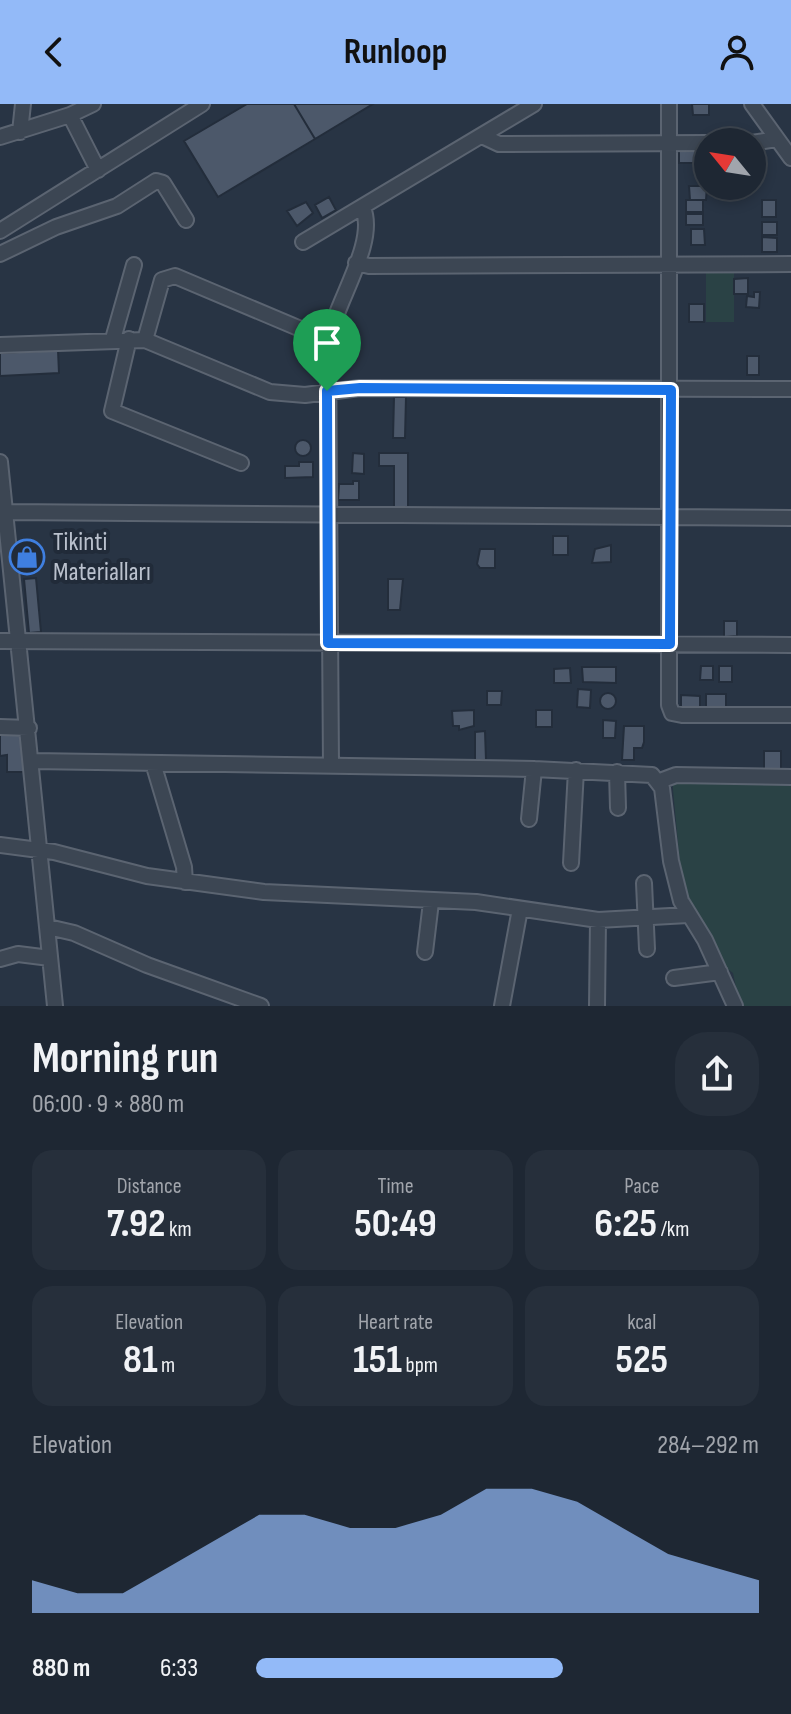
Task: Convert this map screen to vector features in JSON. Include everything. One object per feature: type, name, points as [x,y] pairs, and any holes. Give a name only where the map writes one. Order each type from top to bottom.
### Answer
[{"type":"street","points":[[20,132],[23,104]]},
{"type":"street","points":[[0,137],[70,115],[93,104]]},
{"type":"street","points":[[0,231],[202,104]]},
{"type":"street","points":[[303,242],[534,104]]},
{"type":"street","points":[[669,104],[669,705],[672,713],[791,715]]},
{"type":"street","points":[[752,104],[791,158]]},
{"type":"street","points":[[70,115],[98,170]]},
{"type":"street","points":[[482,136],[499,144],[694,143]]},
{"type":"street","points":[[766,141],[776,139]]},
{"type":"street","points":[[0,254],[49,230],[117,206],[156,181],[163,183],[186,220]]},
{"type":"street","points":[[331,766],[327,391],[330,327],[356,263],[365,231],[363,208]]},
{"type":"street","points":[[356,263],[791,264]]},
{"type":"street","points":[[134,265],[112,411],[241,463]]},
{"type":"street","points":[[145,340],[162,280],[167,276],[175,276],[303,330]]},
{"type":"street","points":[[0,345],[145,340],[279,394],[360,388],[791,389]]},
{"type":"street","points":[[0,462],[7,512],[6,567],[19,641],[33,761],[55,1006]]},
{"type":"street","points":[[7,512],[791,518]]},
{"type":"street","points":[[0,641],[791,645]]},
{"type":"street","points":[[0,727],[29,728]]},
{"type":"street","points":[[33,761],[576,770],[645,773],[660,781],[676,775],[791,777]]},
{"type":"street","points":[[153,763],[184,867],[185,882]]},
{"type":"street","points":[[529,819],[534,769]]},
{"type":"street","points":[[571,863],[576,770]]},
{"type":"street","points":[[617,772],[618,808]]},
{"type":"street","points":[[660,781],[675,882],[688,915],[735,1006]]},
{"type":"street","points":[[0,845],[39,850],[185,882],[264,892],[476,902],[598,920],[645,920],[688,915]]},
{"type":"street","points":[[644,883],[647,949]]},
{"type":"street","points":[[425,952],[431,902]]},
{"type":"street","points":[[502,1006],[520,909]]},
{"type":"street","points":[[597,1006],[598,920]]},
{"type":"street","points":[[48,927],[74,933],[147,965],[261,1006]]},
{"type":"street","points":[[0,959],[18,954],[50,958]]},
{"type":"street","points":[[674,978],[720,972]]},
{"type":"green space","points":[[706,268],[734,268],[734,322],[706,322]]},
{"type":"green space","points":[[672,779],[791,780],[791,1006],[740,1006],[733,973],[721,964],[682,885]]},
{"type":"building","points":[[247,104],[294,104],[315,139],[218,197],[184,141]]},
{"type":"building","points":[[294,104],[373,104],[315,139]]},
{"type":"building","points":[[692,104],[709,104],[709,115],[693,115]]},
{"type":"building","points":[[679,147],[694,147],[694,163],[679,163]]},
{"type":"building","points":[[689,186],[694,186],[694,200],[690,200]]},
{"type":"building","points":[[329,197],[336,210],[322,218],[315,205]]},
{"type":"building","points":[[686,200],[703,200],[703,212],[686,212]]},
{"type":"building","points":[[762,200],[776,200],[776,217],[762,217]]},
{"type":"building","points":[[306,202],[313,213],[297,226],[287,211]]},
{"type":"building","points":[[686,214],[703,214],[703,225],[686,225]]},
{"type":"building","points":[[762,222],[777,222],[777,235],[762,235]]},
{"type":"building","points":[[691,229],[704,229],[705,245],[691,245]]},
{"type":"building","points":[[762,237],[777,238],[777,252],[762,252]]},
{"type":"building","points":[[748,278],[748,294],[734,294],[734,279]]},
{"type":"building","points":[[754,292],[760,292],[759,308],[746,307],[747,296],[754,297]]},
{"type":"building","points":[[689,304],[704,304],[704,322],[689,322]]},
{"type":"building","points":[[58,350],[59,373],[0,376],[0,353]]},
{"type":"building","points":[[747,356],[759,356],[759,375],[747,375]]},
{"type":"building","points":[[394,397],[406,397],[405,438],[393,438]]},
{"type":"building","points":[[303,440],[309,442],[309,454],[303,456],[297,454],[295,448],[297,442]]},
{"type":"building","points":[[353,453],[364,454],[364,474],[352,473]]},
{"type":"building","points":[[379,453],[408,453],[408,507],[394,507],[394,466],[379,466]]},
{"type":"building","points":[[299,462],[313,462],[313,477],[285,478],[285,466],[299,466]]},
{"type":"building","points":[[353,481],[359,481],[359,500],[338,500],[339,484],[353,484]]},
{"type":"building","points":[[553,536],[568,536],[568,555],[553,555]]},
{"type":"building","points":[[611,545],[611,562],[592,563],[595,549]]},
{"type":"building","points":[[480,549],[495,549],[495,568],[480,568],[477,564]]},
{"type":"building","points":[[36,578],[41,632],[29,633],[24,579]]},
{"type":"building","points":[[388,579],[403,579],[400,610],[388,610]]},
{"type":"building","points":[[724,621],[737,621],[737,636],[724,637]]},
{"type":"building","points":[[701,666],[713,666],[713,680],[700,680]]},
{"type":"building","points":[[719,666],[732,666],[732,682],[719,682]]},
{"type":"building","points":[[582,667],[616,667],[616,683],[583,682]]},
{"type":"building","points":[[570,668],[571,683],[554,683],[554,669]]},
{"type":"building","points":[[578,689],[591,690],[590,708],[577,707]]},
{"type":"building","points":[[487,691],[502,691],[501,705],[487,705]]},
{"type":"building","points":[[605,693],[611,693],[616,701],[614,707],[605,709],[600,704],[600,698]]},
{"type":"building","points":[[706,694],[726,694],[726,710],[706,709]]},
{"type":"building","points":[[681,695],[700,696],[700,708],[681,708]]},
{"type":"building","points":[[474,710],[474,726],[459,730],[459,726],[453,726],[452,711]]},
{"type":"building","points":[[536,710],[552,710],[552,727],[536,727]]},
{"type":"building","points":[[603,720],[616,721],[615,738],[603,738]]},
{"type":"building","points":[[624,726],[644,726],[644,742],[642,748],[634,748],[634,760],[622,760]]},
{"type":"building","points":[[485,731],[486,760],[475,761],[475,732]]},
{"type":"building","points":[[0,735],[25,735],[26,772],[7,772],[7,755],[0,756]]},
{"type":"building","points":[[764,751],[781,751],[781,769],[764,769]]},
{"type":"place","name":"Tikinti Materialları","points":[[27,557]]},
{"type":"route","points":[[360,388],[671,390],[670,644],[328,643],[327,391],[360,388]]}]
